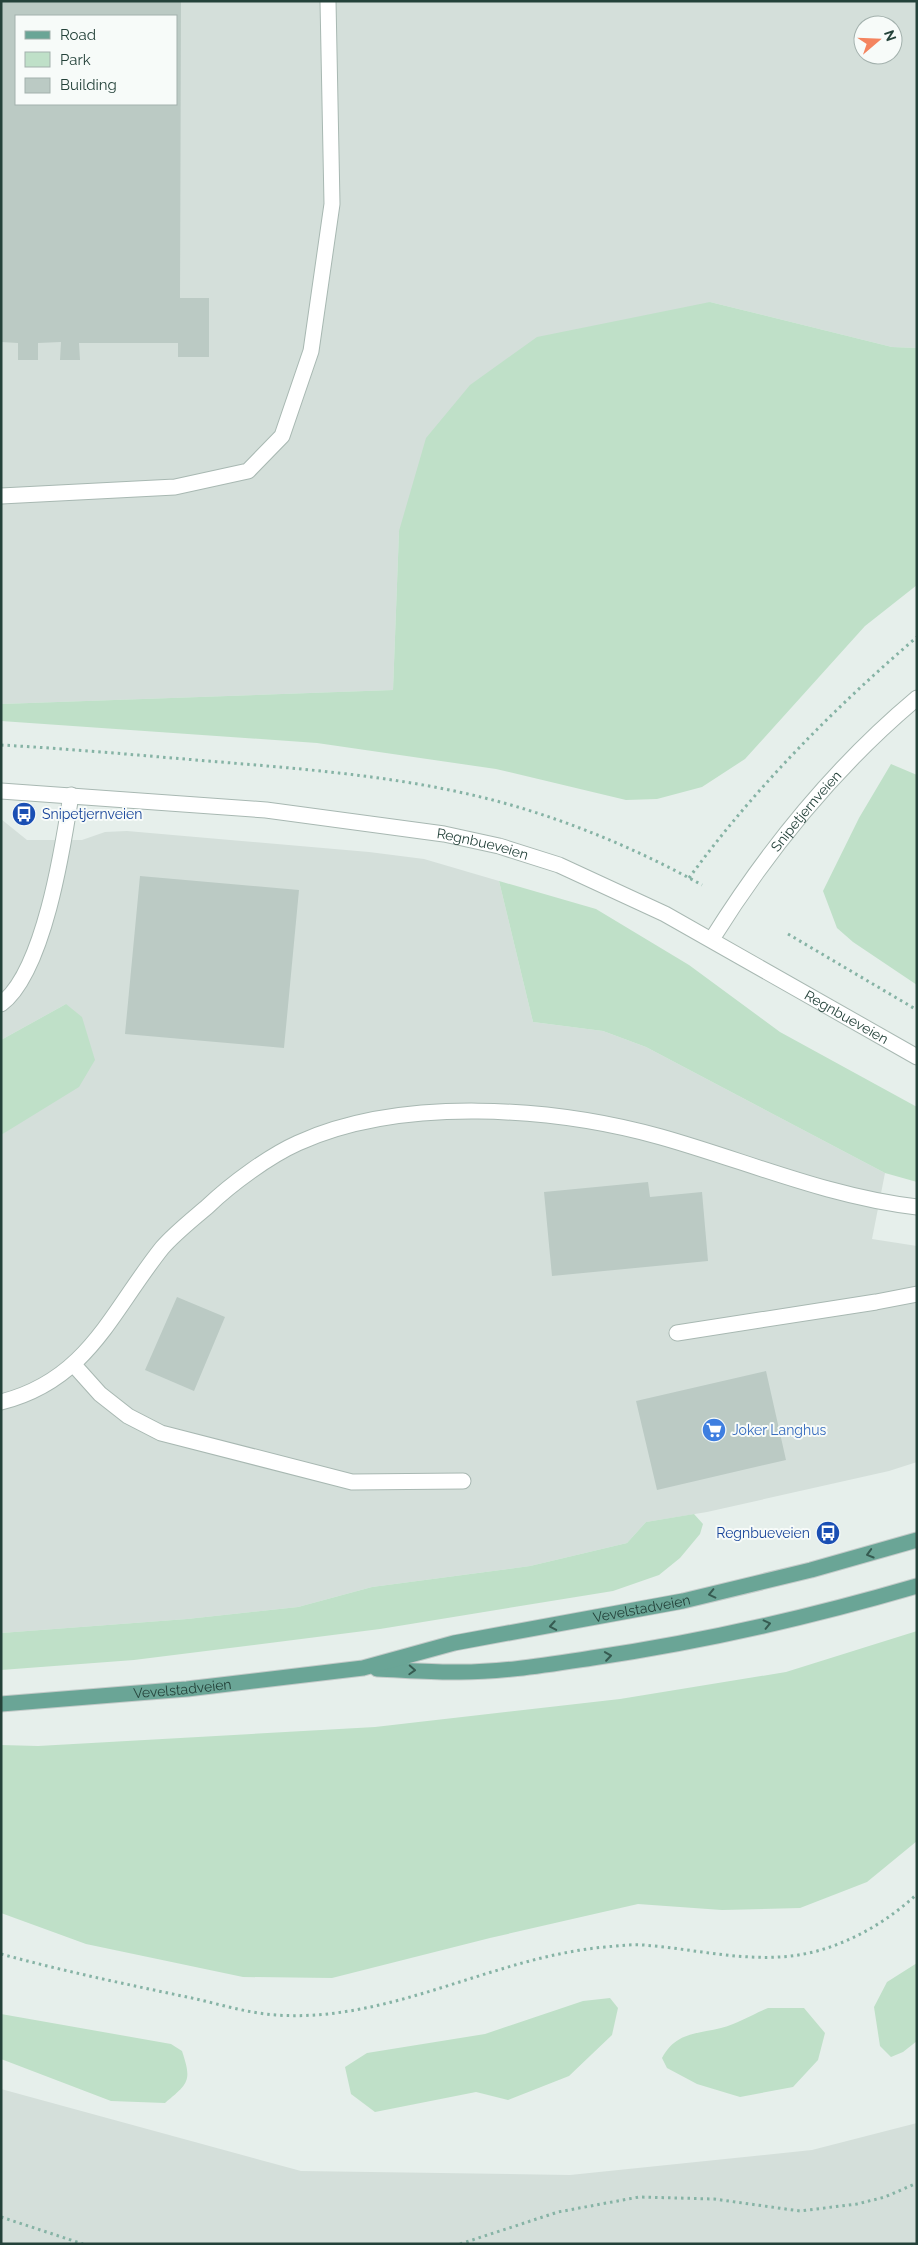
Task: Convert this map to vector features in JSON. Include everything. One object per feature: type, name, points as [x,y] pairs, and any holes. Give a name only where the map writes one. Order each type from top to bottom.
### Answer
[{"type":"main road","name":"Vevelstadveien","points":[[1,1704],[196,1688],[363,1668],[454,1643],[592,1619],[709,1595],[811,1570],[917,1540]]},
{"type":"main road","name":"Vevelstadveien","points":[[363,1668],[454,1672],[563,1663],[690,1641],[828,1610],[917,1586]]},
{"type":"street","points":[[1,496],[175,486],[248,471],[282,436],[312,351],[332,204],[328,1]]},
{"type":"street","name":"Snipetjernveien","points":[[712,939],[734,903],[795,824],[878,732],[917,698]]},
{"type":"street","name":"Regnbueveien","points":[[1,791],[266,810],[444,834],[499,846],[559,865],[666,914],[917,1057]]},
{"type":"street","points":[[1,1004],[9,998],[24,974],[40,939],[62,857],[71,795]]},
{"type":"street","points":[[1,1402],[49,1384],[74,1365],[112,1319],[164,1247],[213,1201],[256,1169],[296,1144],[338,1128],[385,1117],[457,1111],[530,1115],[598,1123],[660,1137],[836,1191],[893,1204],[917,1207]]},
{"type":"street","points":[[677,1333],[917,1294]]},
{"type":"street","points":[[74,1365],[100,1394],[128,1416],[161,1433],[352,1482],[463,1481]]},
{"type":"path","points":[[690,878],[727,828],[811,736],[848,698],[917,637]]},
{"type":"path","points":[[1,745],[71,749],[348,774],[451,791],[511,805],[574,825],[702,885]]},
{"type":"path","points":[[788,934],[917,1010]]},
{"type":"path","points":[[1,1954],[68,1972],[238,2008],[273,2015],[303,2016],[335,2013],[416,1995],[567,1951],[640,1945],[747,1957],[808,1953],[832,1946],[882,1922],[917,1894]]},
{"type":"path","points":[[460,2244],[558,2212],[639,2197],[714,2199],[800,2211],[857,2204],[885,2197],[917,2183]]},
{"type":"path","points":[[1,2217],[83,2244]]},
{"type":"shaded area","points":[[1,1],[917,1],[917,348],[892,347],[710,302],[399,531],[393,690],[1,704]]},
{"type":"shaded area","points":[[1,819],[27,840],[82,840],[105,832],[127,831],[369,852],[424,859],[499,881],[533,1022],[603,1031],[646,1047],[885,1173],[872,1239],[917,1246],[917,1462],[889,1471],[707,1512],[646,1522],[627,1543],[530,1566],[372,1587],[298,1607],[187,1619],[1,1633],[1,1135],[5,1132],[66,1004],[1,1040]]},
{"type":"shaded area","points":[[1,2089],[301,2171],[570,2175],[812,2150],[917,2123],[917,2244],[1,2244]]},
{"type":"green space","points":[[710,302],[892,347],[917,348],[917,585],[865,626],[745,759],[702,787],[657,799],[626,800],[496,769],[317,743],[1,721],[1,704],[393,690],[399,531],[426,438],[470,385],[537,337]]},
{"type":"green space","points":[[891,764],[917,775],[917,985],[853,942],[837,928],[823,891],[859,818]]},
{"type":"green space","points":[[499,881],[596,909],[689,965],[780,1032],[917,1107],[917,1182],[885,1173],[646,1047],[603,1031],[533,1022]]},
{"type":"green space","points":[[66,1004],[82,1017],[95,1060],[79,1087],[1,1135],[1,1040]]},
{"type":"green space","points":[[694,1514],[703,1524],[700,1534],[680,1558],[659,1575],[613,1591],[380,1629],[134,1660],[1,1670],[1,1633],[187,1619],[298,1607],[372,1587],[530,1566],[627,1543],[646,1522]]},
{"type":"green space","points":[[917,1631],[917,1841],[867,1882],[800,1908],[722,1910],[638,1904],[490,1938],[332,1978],[243,1977],[86,1944],[1,1913],[1,1745],[38,1746],[375,1727],[620,1699],[786,1672]]},
{"type":"green space","points":[[917,1963],[917,2041],[903,2052],[891,2057],[880,2046],[874,2007],[887,1982]]},
{"type":"green space","points":[[610,1998],[618,2008],[612,2035],[569,2076],[508,2100],[476,2092],[375,2112],[351,2094],[345,2067],[367,2053],[485,2034],[583,2001]]},
{"type":"green space","points":[[768,2008],[804,2008],[825,2033],[818,2060],[793,2087],[740,2097],[697,2084],[667,2068],[662,2058],[668,2049],[680,2039],[695,2033],[727,2026]]},
{"type":"green space","points":[[1,2014],[171,2044],[182,2051],[187,2069],[186,2081],[184,2086],[165,2103],[111,2101],[1,2059]]},
{"type":"building","points":[[1,1],[181,1],[180,298],[209,298],[209,357],[178,357],[178,343],[79,343],[80,360],[60,360],[61,342],[38,343],[38,360],[18,360],[18,343],[1,342]]},
{"type":"building","points":[[140,876],[299,890],[284,1048],[125,1034]]},
{"type":"building","points":[[648,1182],[650,1197],[702,1192],[708,1261],[552,1276],[544,1192]]},
{"type":"building","points":[[177,1297],[225,1317],[194,1391],[145,1370]]},
{"type":"building","points":[[766,1371],[786,1460],[657,1490],[636,1401]]},
{"type":"place","name":"Snipetjernveien","points":[[24,814]]},
{"type":"place","name":"Joker Langhus","points":[[714,1430]]},
{"type":"place","name":"Regnbueveien","points":[[828,1533]]}]
